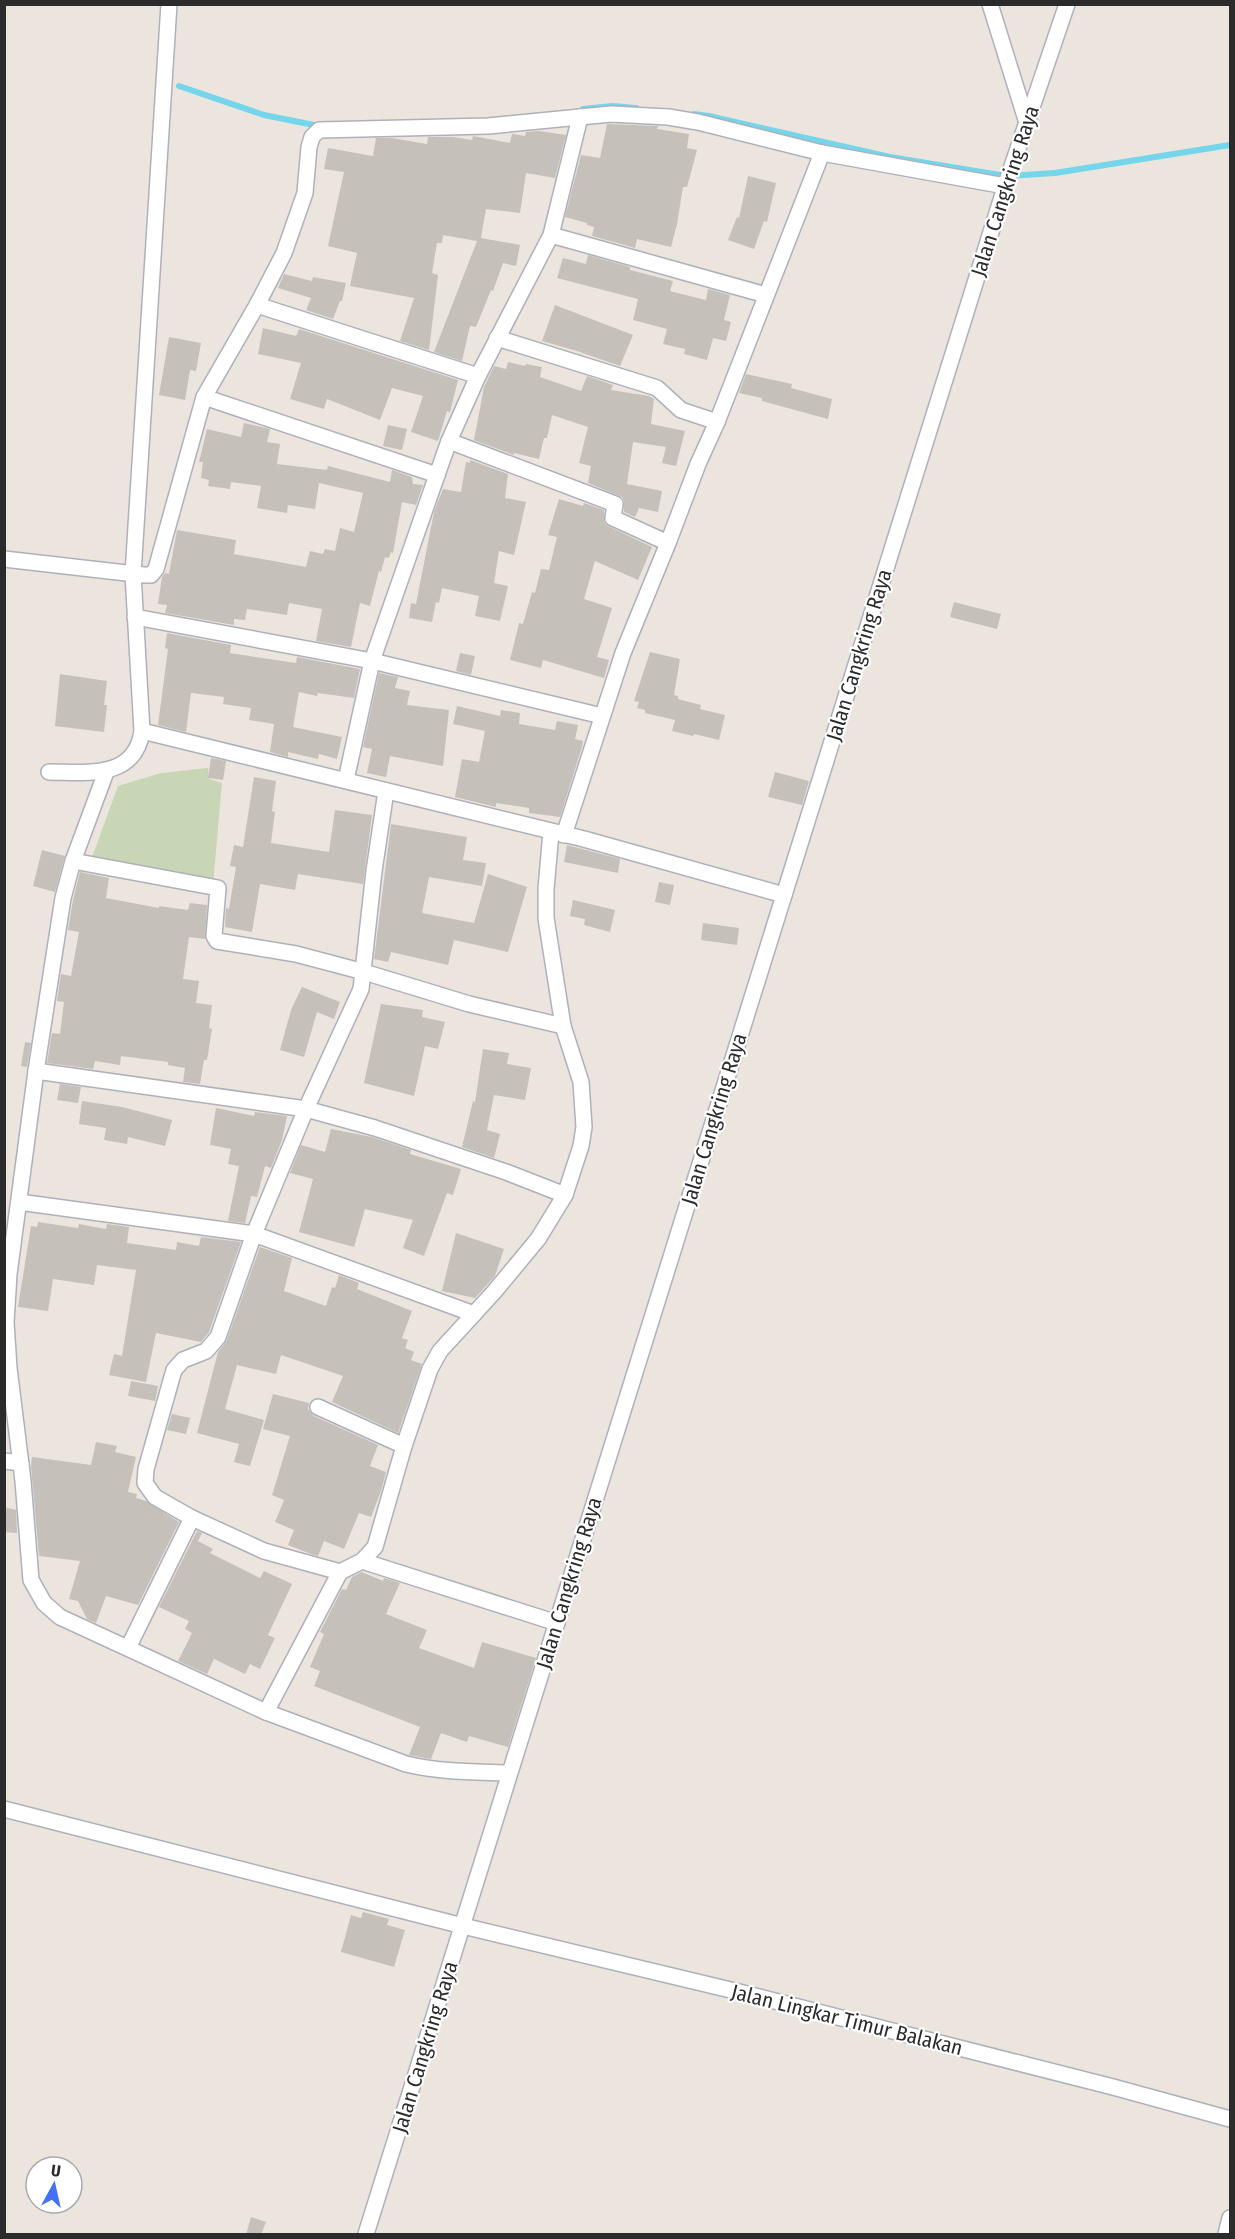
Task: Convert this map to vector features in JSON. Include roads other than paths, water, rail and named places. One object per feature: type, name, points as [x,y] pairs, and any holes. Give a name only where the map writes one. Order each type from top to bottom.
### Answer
[{"type":"street","points":[[49,772],[106,772],[127,760],[135,752],[142,731],[133,574],[169,4]]},
{"type":"street","points":[[990,4],[1027,123]]},
{"type":"street","name":"Jalan Cangkring Raya","points":[[366,2235],[1005,185],[1067,4]]},
{"type":"street","points":[[4,560],[133,574],[151,575],[156,569],[204,397],[284,254],[300,210],[308,174],[309,147],[312,137],[319,130],[488,126],[619,114],[668,117],[822,153],[1005,185]]},
{"type":"street","points":[[346,780],[372,661],[449,441],[496,338],[551,235],[580,117]]},
{"type":"street","points":[[266,1712],[340,1572],[362,1562],[375,1547],[404,1446],[430,1369],[440,1351],[538,1239],[565,1195],[576,1168],[584,1127],[581,1082],[563,1026],[546,918],[546,889],[558,833],[623,653],[717,422],[822,153]]},
{"type":"street","points":[[551,235],[766,295]]},
{"type":"street","points":[[257,305],[478,376]]},
{"type":"street","points":[[496,338],[657,388],[681,410],[717,422]]},
{"type":"street","points":[[204,397],[437,475]]},
{"type":"street","points":[[449,441],[615,504],[613,518],[668,543]]},
{"type":"street","points":[[135,617],[372,661],[602,716]]},
{"type":"street","points":[[142,731],[558,833],[784,895]]},
{"type":"street","points":[[106,772],[73,861],[63,898],[36,1071],[9,1274],[6,1322],[10,1417],[21,1463],[31,1580],[36,1592],[50,1611],[60,1617],[266,1712],[406,1764],[458,1772],[509,1773]]},
{"type":"street","points":[[340,1572],[264,1551],[192,1518],[155,1497],[145,1483],[146,1469],[174,1370],[183,1360],[206,1351],[218,1336],[254,1234],[306,1108],[356,1000],[364,972],[374,871],[386,791]]},
{"type":"street","points":[[73,861],[218,888],[214,936],[217,941],[296,954],[469,1004],[563,1026]]},
{"type":"street","points":[[36,1071],[306,1108],[375,1128],[506,1172],[565,1195]]},
{"type":"street","points":[[19,1202],[254,1234],[474,1314]]},
{"type":"street","points":[[318,1407],[404,1446]]},
{"type":"street","points":[[4,1461],[21,1463]]},
{"type":"street","points":[[128,1648],[192,1518]]},
{"type":"street","points":[[362,1562],[557,1623]]},
{"type":"street","name":"Jalan Lingkar Timur Balakan","points":[[4,1809],[463,1926],[773,2001],[1230,2119]]},
{"type":"street","points":[[1226,2235],[1230,2218]]},
{"type":"waterway","points":[[179,86],[264,115],[319,126]]},
{"type":"waterway","points":[[583,109],[612,106],[636,108]]},
{"type":"waterway","points":[[694,114],[890,157],[1006,176],[1055,173],[1230,145]]}]
